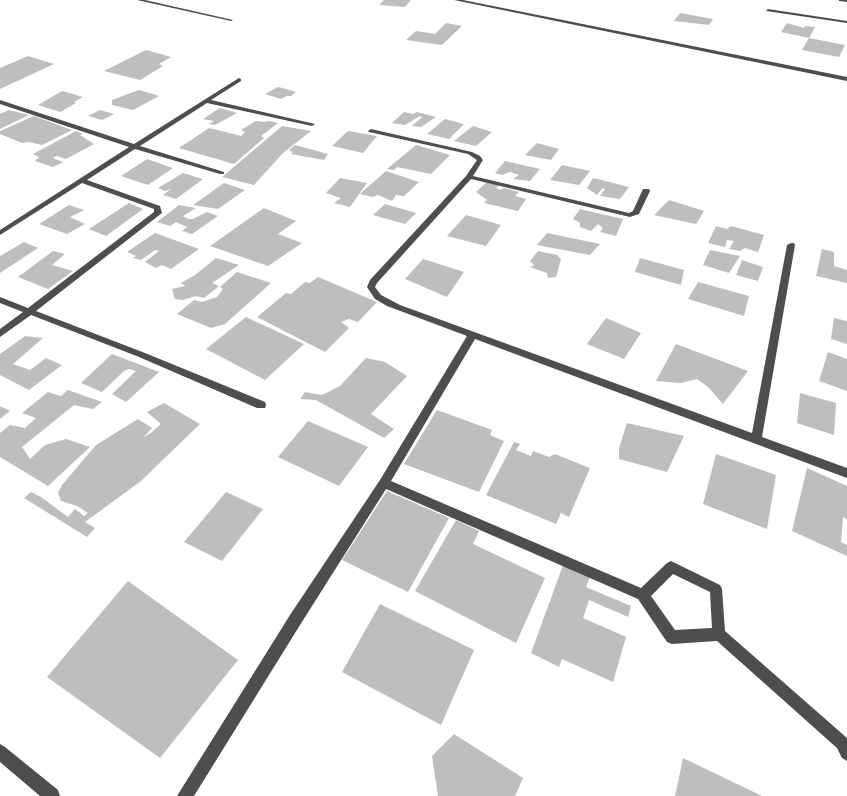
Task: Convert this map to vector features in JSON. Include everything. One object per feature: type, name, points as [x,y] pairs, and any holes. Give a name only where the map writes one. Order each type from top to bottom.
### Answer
[{"type":"street","points":[[139,0],[231,20]]},
{"type":"street","points":[[456,0],[847,79]]},
{"type":"street","points":[[840,0],[847,1]]},
{"type":"street","points":[[765,16],[768,8],[847,22]]},
{"type":"street","points":[[0,234],[239,80]]},
{"type":"street","points":[[207,101],[312,124]]},
{"type":"street","points":[[0,102],[135,147],[222,173]]},
{"type":"street","points":[[371,131],[470,153],[480,160],[469,177],[383,269],[370,287],[373,294],[417,314],[847,472]]},
{"type":"street","points":[[469,177],[630,215],[636,212],[646,191]]},
{"type":"street","points":[[0,334],[158,214],[157,208],[82,181]]},
{"type":"street","points":[[756,439],[791,245]]},
{"type":"street","points":[[0,300],[142,355],[261,405]]},
{"type":"street","points":[[186,796],[295,620],[384,483],[473,334]]},
{"type":"street","points":[[384,483],[643,595],[672,637],[719,634]]},
{"type":"street","points":[[643,595],[671,567],[716,589],[719,634],[842,743],[847,753]]},
{"type":"street","points":[[0,752],[52,796]]},
{"type":"building","points":[[384,0],[411,0],[405,7],[379,5]]},
{"type":"building","points":[[680,13],[713,19],[709,25],[674,21]]},
{"type":"building","points":[[446,23],[462,26],[442,45],[406,40],[416,31],[435,34]]},
{"type":"building","points":[[787,23],[804,28],[805,26],[815,27],[809,38],[781,32]]},
{"type":"building","points":[[809,38],[845,45],[839,57],[802,50]]},
{"type":"building","points":[[146,50],[171,57],[159,64],[163,66],[140,80],[104,71]]},
{"type":"building","points":[[28,56],[54,64],[0,89],[0,68]]},
{"type":"building","points":[[278,87],[296,92],[291,96],[281,99],[265,94]]},
{"type":"building","points":[[139,90],[159,96],[133,110],[112,105],[112,100]]},
{"type":"building","points":[[62,91],[83,97],[60,112],[38,105]]},
{"type":"building","points":[[220,108],[237,113],[215,125],[209,124],[214,121],[203,119]]},
{"type":"building","points":[[9,110],[29,115],[0,129],[0,114]]},
{"type":"building","points":[[100,110],[114,114],[102,120],[88,116]]},
{"type":"building","points":[[404,112],[413,114],[417,112],[436,117],[421,127],[412,126],[422,117],[420,116],[405,125],[392,123]]},
{"type":"building","points":[[34,116],[72,130],[42,145],[28,142],[22,143],[0,134],[0,131]]},
{"type":"building","points":[[445,119],[464,124],[449,139],[427,134]]},
{"type":"building","points":[[256,121],[278,123],[261,136],[264,138],[234,164],[179,148],[209,128],[241,136],[245,132],[241,130]]},
{"type":"building","points":[[282,126],[311,131],[283,153],[254,185],[222,177]]},
{"type":"building","points":[[473,126],[492,132],[476,146],[454,141]]},
{"type":"building","points":[[76,131],[83,134],[80,135],[94,144],[66,159],[57,156],[53,158],[63,162],[53,167],[35,161],[39,157],[33,154]]},
{"type":"building","points":[[348,131],[377,136],[363,153],[332,146]]},
{"type":"building","points":[[537,143],[559,149],[551,160],[525,155]]},
{"type":"building","points":[[295,145],[328,154],[324,160],[291,154],[293,152],[289,150]]},
{"type":"building","points":[[416,145],[450,155],[431,174],[397,167],[394,170],[387,169]]},
{"type":"building","points":[[147,159],[173,168],[148,185],[121,176]]},
{"type":"building","points":[[505,161],[540,169],[530,181],[513,179],[519,175],[510,172],[502,175],[495,173]]},
{"type":"building","points":[[562,165],[590,171],[579,185],[550,180]]},
{"type":"building","points":[[386,171],[419,182],[404,196],[396,195],[392,201],[378,195],[373,197],[360,194]]},
{"type":"building","points":[[183,173],[203,179],[176,199],[163,195],[171,189],[165,191],[158,188]]},
{"type":"building","points":[[340,178],[367,183],[350,207],[334,203],[341,198],[326,193]]},
{"type":"building","points":[[593,178],[629,187],[620,199],[600,196],[605,189],[603,188],[597,195],[587,188]]},
{"type":"building","points":[[487,182],[499,186],[496,188],[500,190],[504,188],[519,192],[515,196],[526,199],[518,211],[484,203],[487,200],[476,192]]},
{"type":"building","points":[[224,183],[245,190],[218,209],[193,205]]},
{"type":"building","points":[[669,200],[704,211],[696,224],[654,215]]},
{"type":"building","points":[[129,203],[143,209],[106,236],[89,229]]},
{"type":"building","points":[[385,204],[416,213],[405,224],[373,215]]},
{"type":"building","points":[[69,205],[84,210],[70,217],[85,224],[67,234],[39,224]]},
{"type":"building","points":[[179,205],[196,208],[183,216],[188,219],[193,219],[207,212],[218,216],[192,234],[182,231],[187,227],[176,222],[170,226],[157,222]]},
{"type":"building","points":[[264,208],[296,221],[278,234],[302,243],[268,266],[210,246]]},
{"type":"building","points":[[580,209],[623,219],[616,236],[600,232],[603,228],[598,224],[591,231],[580,227],[580,223],[573,219]]},
{"type":"building","points":[[466,215],[501,225],[486,246],[447,236]]},
{"type":"building","points":[[716,226],[727,229],[731,226],[764,235],[758,252],[745,248],[740,251],[729,249],[734,241],[727,240],[725,247],[708,243]]},
{"type":"building","points":[[155,233],[199,249],[171,269],[162,265],[156,268],[145,262],[159,251],[155,250],[141,260],[133,258],[136,256],[127,252]]},
{"type":"building","points":[[547,233],[600,244],[590,255],[537,245]]},
{"type":"building","points":[[24,242],[38,248],[0,273],[0,256]]},
{"type":"building","points":[[822,249],[834,252],[834,266],[847,270],[847,283],[816,276]]},
{"type":"building","points":[[710,250],[740,256],[729,273],[703,265]]},
{"type":"building","points":[[53,251],[65,254],[52,265],[73,271],[48,289],[18,277]]},
{"type":"building","points":[[538,251],[557,255],[561,259],[556,277],[548,278],[547,273],[530,267],[534,265],[530,261]]},
{"type":"building","points":[[216,258],[239,265],[212,283],[219,286],[204,298],[196,296],[183,300],[175,299],[172,289],[185,286],[181,283],[195,275]]},
{"type":"building","points":[[640,258],[684,270],[681,285],[635,272]]},
{"type":"building","points":[[423,259],[464,272],[447,297],[405,279]]},
{"type":"building","points":[[742,260],[763,267],[758,281],[736,275]]},
{"type":"building","points":[[237,272],[271,283],[225,324],[211,328],[177,314],[194,300],[202,302],[217,297],[223,289],[220,287]]},
{"type":"building","points":[[318,277],[377,302],[358,322],[349,319],[341,322],[349,328],[325,352],[257,317],[286,293],[291,294],[305,282],[310,283]]},
{"type":"building","points":[[698,282],[749,296],[744,316],[688,299]]},
{"type":"building","points":[[246,317],[304,344],[265,380],[206,349]]},
{"type":"building","points":[[606,318],[641,333],[624,359],[587,344]]},
{"type":"building","points":[[834,318],[847,321],[847,344],[831,339]]},
{"type":"building","points":[[25,336],[43,338],[13,364],[30,370],[46,358],[62,365],[29,390],[0,375],[0,354]]},
{"type":"building","points":[[676,344],[748,371],[723,404],[708,387],[697,379],[681,383],[656,381]]},
{"type":"building","points":[[828,352],[847,359],[847,391],[819,381]]},
{"type":"building","points":[[112,354],[159,372],[126,402],[112,394],[136,371],[129,369],[124,371],[102,392],[81,383]]},
{"type":"building","points":[[366,358],[385,362],[407,376],[371,414],[394,429],[384,438],[316,400],[300,399],[305,392],[322,395],[340,386]]},
{"type":"building","points":[[68,390],[102,402],[93,409],[74,405],[22,447],[30,459],[45,445],[66,439],[90,447],[48,486],[0,457],[0,433],[10,425],[25,428],[36,418],[22,413],[48,392],[61,396]]},
{"type":"building","points":[[800,393],[836,403],[834,435],[797,423]]},
{"type":"building","points":[[164,403],[200,424],[141,481],[85,522],[95,528],[87,537],[24,498],[31,492],[68,517],[75,509],[84,516],[88,513],[77,506],[61,501],[58,493],[62,485],[96,445],[138,419],[152,428],[143,438],[152,432],[161,424],[147,412]]},
{"type":"building","points":[[0,406],[10,411],[0,419]]},
{"type":"building","points":[[437,410],[492,430],[490,435],[504,441],[479,492],[404,464]]},
{"type":"building","points":[[308,421],[368,447],[339,486],[278,457]]},
{"type":"building","points":[[627,423],[684,436],[667,472],[619,459],[619,448]]},
{"type":"building","points":[[514,442],[520,444],[516,450],[531,456],[533,451],[549,457],[555,454],[590,468],[569,517],[561,513],[556,524],[486,495]]},
{"type":"building","points":[[716,454],[776,475],[767,529],[703,504]]},
{"type":"building","points":[[807,468],[847,486],[847,519],[843,517],[841,542],[847,545],[847,556],[792,531]]},
{"type":"building","points":[[387,491],[449,518],[408,592],[342,560]]},
{"type":"building","points":[[226,492],[263,509],[222,561],[184,542]]},
{"type":"building","points":[[456,520],[479,531],[473,544],[545,578],[516,643],[415,591]]},
{"type":"building","points":[[563,565],[590,576],[586,587],[631,606],[628,617],[589,600],[583,618],[626,637],[613,682],[562,659],[559,667],[531,653]]},
{"type":"building","points":[[128,581],[238,660],[160,758],[47,677]]},
{"type":"building","points":[[380,604],[474,650],[441,725],[342,672]]},
{"type":"building","points":[[454,734],[523,778],[515,796],[438,796],[432,756]]},
{"type":"building","points":[[683,758],[762,796],[675,796]]}]
